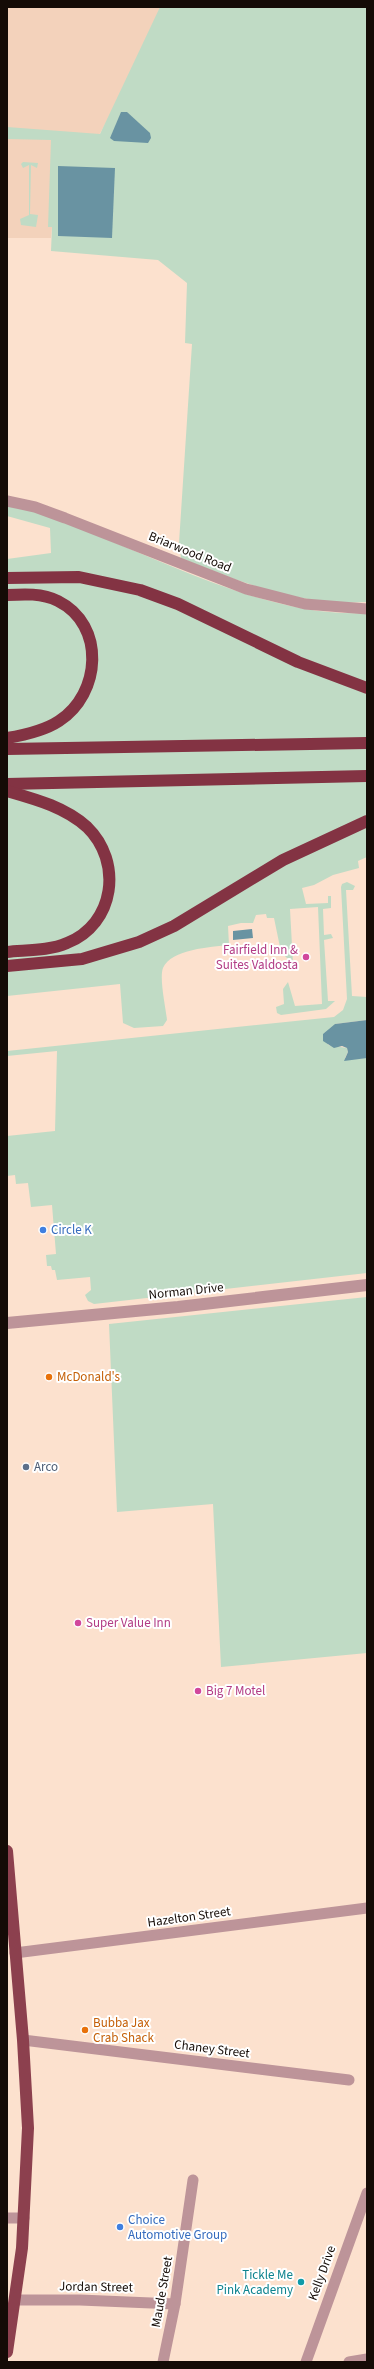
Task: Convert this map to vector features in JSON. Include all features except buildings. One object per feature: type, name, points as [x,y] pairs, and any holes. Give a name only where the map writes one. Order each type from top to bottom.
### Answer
[{"type":"highway","points":[[7,578],[79,577],[121,584],[178,604],[298,662],[367,688]]},
{"type":"highway","points":[[7,595],[38,595],[50,598],[67,607],[85,629],[93,651],[90,683],[77,706],[60,721],[46,728],[7,738]]},
{"type":"highway","points":[[7,749],[367,743]]},
{"type":"highway","points":[[7,784],[367,776]]},
{"type":"highway","points":[[7,791],[42,802],[63,811],[86,827],[103,848],[108,860],[110,883],[102,911],[84,934],[57,946],[7,952]]},
{"type":"highway","points":[[7,966],[82,959],[139,942],[174,926],[283,860],[367,821]]},
{"type":"highway","points":[[7,1851],[23,2040],[28,2128],[24,2218],[16,2300],[7,2352]]},
{"type":"street","name":"Briarwood Road","points":[[7,501],[35,507],[65,518],[246,589],[305,604],[367,609]]},
{"type":"street","name":"Norman Drive","points":[[7,1323],[178,1307],[367,1285]]},
{"type":"street","name":"Hazelton Street","points":[[15,1953],[367,1908]]},
{"type":"street","name":"Chaney Street","points":[[23,2040],[349,2080]]},
{"type":"street","name":"Maude Street","points":[[163,2362],[175,2304],[193,2180]]},
{"type":"street","name":"Kelly Drive","points":[[306,2362],[367,2193]]},
{"type":"street","points":[[7,2218],[24,2218]]},
{"type":"street","name":"Jordan Street","points":[[16,2300],[87,2300],[175,2304]]},
{"type":"street","points":[[349,2362],[367,2359]]},
{"type":"shaded area","points":[[7,7],[170,7],[48,227],[52,227],[51,238],[7,238]]},
{"type":"green space","points":[[160,7],[367,7],[367,602],[319,600],[272,591],[226,576],[181,558],[179,543],[192,344],[185,343],[187,283],[158,260],[51,251],[52,227],[48,227],[51,140],[7,139],[7,127],[100,134]]},
{"type":"green space","points":[[23,162],[38,163],[37,168],[31,165],[30,214],[38,215],[36,227],[21,225],[20,219],[29,215],[29,165],[23,168],[21,164]]},
{"type":"green space","points":[[7,506],[52,518],[194,576],[263,599],[298,608],[333,612],[367,613],[367,857],[358,861],[359,868],[333,875],[314,885],[302,888],[306,904],[328,903],[328,896],[331,896],[331,908],[323,909],[324,935],[331,934],[333,938],[324,940],[328,1001],[335,1001],[326,1009],[281,1015],[277,1013],[276,1007],[284,1004],[283,989],[288,982],[295,1006],[322,1004],[318,907],[290,909],[293,964],[281,952],[274,918],[267,918],[266,914],[256,915],[253,923],[241,923],[228,926],[229,945],[192,950],[174,957],[167,962],[162,973],[162,986],[167,1020],[163,1026],[134,1028],[123,1023],[120,984],[7,996],[7,559],[51,553],[50,528],[7,516]]},
{"type":"green space","points":[[347,882],[355,886],[353,890],[346,890],[352,996],[367,997],[367,1020],[335,1024],[328,1045],[347,1048],[348,1052],[345,1058],[367,1058],[367,1273],[94,1304],[88,1301],[85,1295],[91,1290],[90,1277],[57,1280],[55,1270],[52,1270],[51,1266],[47,1266],[46,1255],[56,1254],[52,1205],[31,1207],[28,1183],[16,1184],[15,1175],[7,1176],[7,1136],[55,1131],[57,1051],[7,1056],[7,1051],[334,1017],[343,1010],[347,999],[341,887],[342,884]]},
{"type":"green space","points":[[367,1297],[367,1653],[221,1667],[213,1504],[117,1512],[109,1324]]},
{"type":"water","points":[[121,112],[127,112],[150,133],[151,138],[148,143],[114,141],[110,138]]},
{"type":"water","points":[[58,166],[115,168],[112,238],[58,236]]},
{"type":"water","points":[[252,929],[253,938],[233,940],[233,931]]},
{"type":"water","points":[[367,1020],[367,1058],[344,1061],[348,1052],[347,1048],[342,1046],[334,1048],[323,1041],[323,1034],[335,1024]]},
{"type":"place","name":"Fairfield Inn & Suites Valdosta","points":[[306,957]]},
{"type":"place","name":"Circle K","points":[[43,1230]]},
{"type":"place","name":"McDonald's","points":[[49,1377]]},
{"type":"place","name":"Arco","points":[[26,1467]]},
{"type":"place","name":"Super Value Inn","points":[[78,1623]]},
{"type":"place","name":"Big 7 Motel","points":[[198,1691]]},
{"type":"place","name":"Bubba Jax Crab Shack","points":[[85,2030]]},
{"type":"place","name":"Choice Automotive Group","points":[[120,2227]]},
{"type":"place","name":"Tickle Me Pink Academy","points":[[301,2282]]}]
